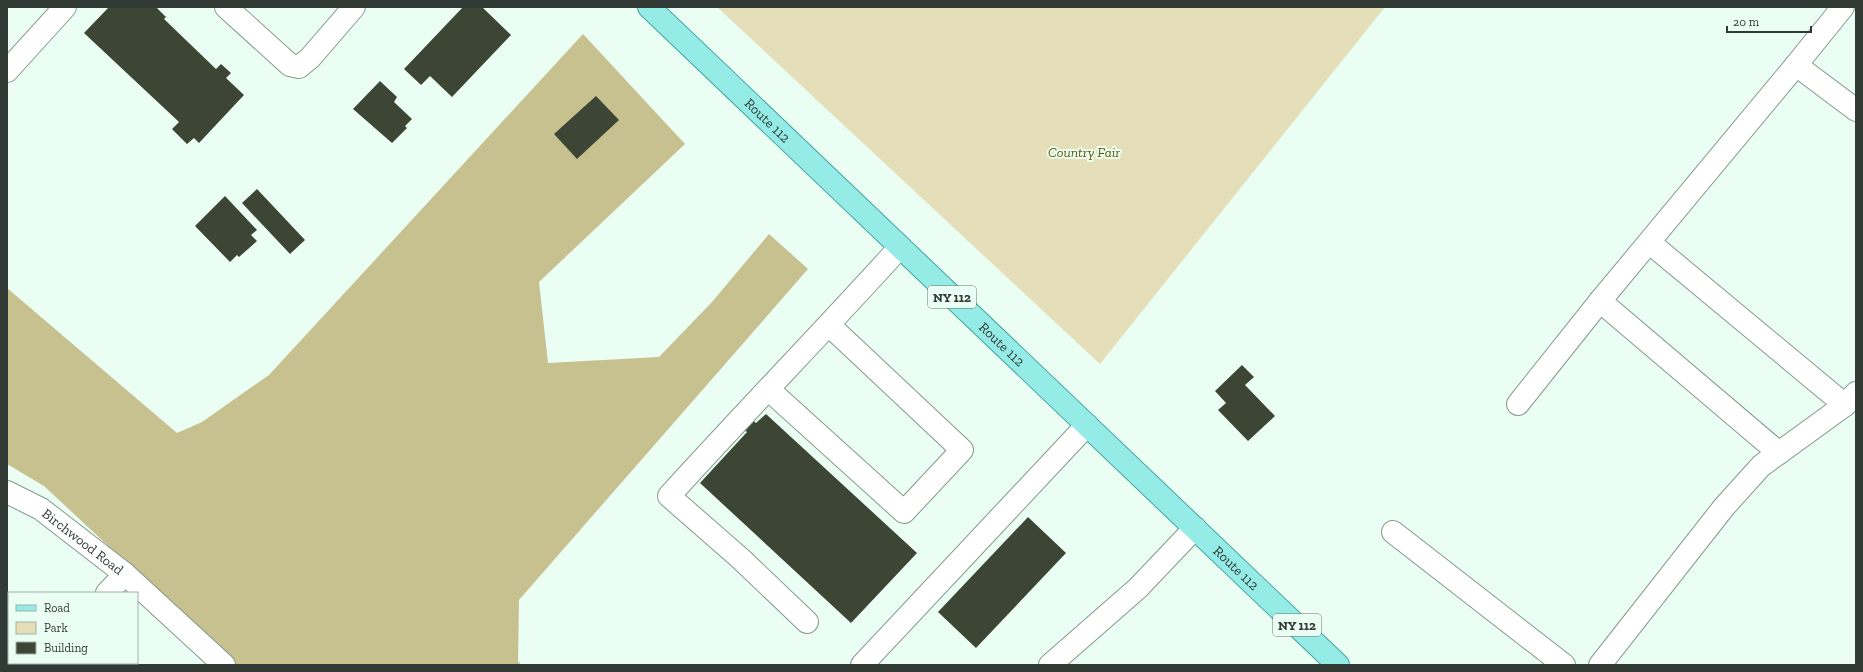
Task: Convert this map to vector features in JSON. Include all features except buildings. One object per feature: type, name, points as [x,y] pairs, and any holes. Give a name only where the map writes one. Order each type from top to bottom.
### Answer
[{"type":"main road","name":"Route 112","points":[[649,7],[1338,665]]},
{"type":"street","points":[[7,71],[65,7]]},
{"type":"street","points":[[226,7],[290,66],[299,67],[310,58],[354,7]]},
{"type":"street","points":[[1518,404],[1600,301],[1650,243],[1843,7]]},
{"type":"street","points":[[1796,65],[1856,110]]},
{"type":"street","points":[[1600,665],[1724,507],[1761,466],[1850,399],[1650,243]]},
{"type":"street","points":[[807,622],[742,559],[669,496],[900,247]]},
{"type":"street","points":[[1600,301],[1779,453]]},
{"type":"street","points":[[768,389],[904,512],[962,450],[829,325]]},
{"type":"street","points":[[862,665],[1087,425]]},
{"type":"street","name":"Birchwood Road","points":[[7,492],[41,510],[125,574],[224,665]]},
{"type":"street","points":[[1050,665],[1138,588],[1195,528]]},
{"type":"street","points":[[1393,532],[1564,665]]},
{"type":"street","points":[[108,592],[125,574]]},
{"type":"green space","name":"Country Fair","points":[[717,7],[1385,7],[1100,364]]},
{"type":"shaded area","points":[[583,34],[685,144],[539,282],[548,363],[659,357],[712,302],[769,234],[808,269],[519,600],[518,661],[521,665],[236,665],[44,486],[7,464],[7,288],[177,433],[202,422],[269,375]]}]
